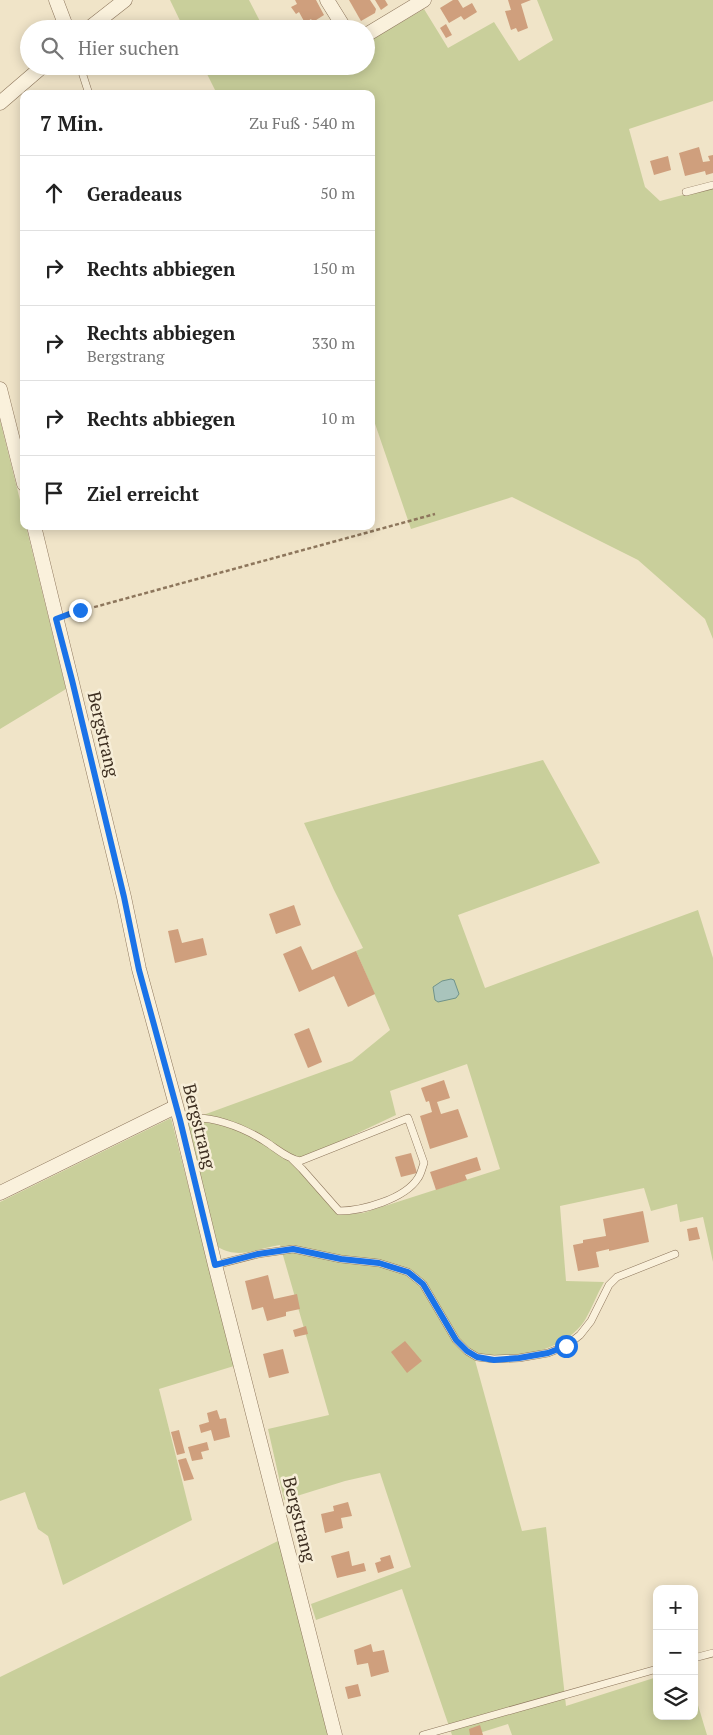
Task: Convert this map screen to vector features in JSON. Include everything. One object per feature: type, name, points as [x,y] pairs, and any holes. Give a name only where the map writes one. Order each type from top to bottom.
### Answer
[{"type":"street","points":[[56,0],[63,20]]},
{"type":"street","points":[[99,20],[125,0]]},
{"type":"street","points":[[327,0],[339,20]]},
{"type":"street","points":[[375,30],[424,0]]},
{"type":"street","points":[[0,103],[33,75]]},
{"type":"street","points":[[0,389],[20,468]]},
{"type":"street","name":"Bergstrang","points":[[35,530],[124,897],[139,970],[180,1120],[335,1735]]},
{"type":"street","points":[[0,1193],[175,1107]]},
{"type":"lane","points":[[83,75],[89,90]]},
{"type":"lane","points":[[686,192],[713,184]]},
{"type":"lane","points":[[180,1120],[207,1119],[235,1126],[258,1136],[292,1159],[339,1211],[363,1208],[388,1200],[404,1192],[417,1179],[424,1163],[408,1118],[313,1157],[300,1161],[292,1159]]},
{"type":"lane","points":[[215,1265],[258,1254],[293,1249],[341,1259],[379,1263],[408,1272],[423,1284],[456,1340],[467,1351],[477,1357],[494,1360],[548,1353],[566,1346],[580,1335],[591,1321],[609,1285],[617,1277],[675,1254]]},
{"type":"lane","points":[[698,1657],[713,1653]]},
{"type":"lane","points":[[423,1735],[653,1670]]},
{"type":"path","points":[[56,619],[80,610],[435,514]]},
{"type":"green space","points":[[170,0],[249,0],[259,20],[180,20]]},
{"type":"green space","points":[[537,0],[713,0],[713,101],[629,129],[645,187],[660,201],[713,187],[713,639],[705,619],[638,560],[512,497],[411,529],[375,424],[375,90],[215,90],[208,75],[375,75],[375,38],[424,9],[448,48],[494,22],[519,61],[553,40]]},
{"type":"green space","points":[[0,420],[20,500],[20,530],[27,530],[66,689],[0,729]]},
{"type":"green space","points":[[543,760],[600,863],[458,915],[485,988],[698,910],[713,958],[713,1262],[703,1217],[680,1222],[677,1204],[651,1211],[644,1188],[560,1206],[566,1281],[604,1282],[585,1320],[568,1338],[545,1349],[508,1356],[473,1353],[522,1531],[546,1527],[566,1706],[653,1678],[653,1720],[698,1720],[698,1705],[707,1735],[512,1735],[508,1724],[473,1735],[452,1735],[402,1589],[316,1620],[311,1604],[411,1567],[380,1473],[345,1481],[284,1500],[268,1429],[329,1415],[280,1245],[241,1253],[233,1253],[218,1247],[184,1122],[352,1061],[390,1030],[356,951],[363,948],[304,823]],"holes":[[[467,1064],[500,1169],[363,1213],[340,1215],[294,1164],[396,1115],[390,1091]]]},
{"type":"green space","points":[[171,1118],[234,1366],[159,1389],[192,1520],[63,1585],[48,1536],[38,1529],[25,1492],[0,1501],[0,1202]]},
{"type":"green space","points":[[280,1540],[330,1735],[0,1735],[0,1677]]},
{"type":"water","points":[[454,980],[459,994],[456,998],[438,1002],[435,1000],[433,987],[442,981]]},
{"type":"building","points":[[295,0],[316,0],[324,15],[316,20],[303,20],[299,12],[296,14],[291,7],[297,4]]},
{"type":"building","points":[[349,0],[370,0],[376,9],[375,13],[360,20]]},
{"type":"building","points":[[375,0],[385,0],[388,5],[381,10]]},
{"type":"building","points":[[453,0],[458,0],[463,8],[472,3],[477,12],[464,20],[461,16],[449,23],[440,8]]},
{"type":"building","points":[[508,0],[531,0],[521,4],[528,28],[518,32],[516,28],[511,30],[505,11],[511,10]]},
{"type":"building","points":[[446,24],[452,35],[446,38],[440,28]]},
{"type":"building","points":[[699,147],[703,162],[710,161],[708,156],[713,155],[713,173],[706,175],[705,171],[685,176],[679,153]]},
{"type":"building","points":[[668,156],[671,170],[654,175],[650,161]]},
{"type":"building","points":[[294,905],[301,925],[276,934],[269,914]]},
{"type":"building","points":[[178,929],[182,943],[203,938],[207,955],[175,963],[168,931]]},
{"type":"building","points":[[301,946],[312,970],[356,951],[375,994],[348,1007],[334,976],[299,992],[283,954]]},
{"type":"building","points":[[309,1028],[322,1062],[308,1068],[294,1034]]},
{"type":"building","points":[[444,1080],[450,1098],[437,1102],[441,1114],[458,1109],[468,1137],[430,1149],[420,1116],[432,1112],[429,1101],[426,1102],[421,1088]]},
{"type":"building","points":[[411,1153],[417,1173],[401,1177],[395,1157]]},
{"type":"building","points":[[477,1157],[481,1170],[465,1175],[467,1180],[436,1190],[430,1172]]},
{"type":"building","points":[[643,1211],[649,1242],[596,1252],[599,1267],[578,1271],[573,1245],[583,1243],[583,1240],[606,1236],[603,1219]]},
{"type":"building","points":[[697,1227],[700,1239],[689,1241],[687,1229]]},
{"type":"building","points":[[268,1275],[274,1299],[297,1294],[300,1309],[286,1312],[286,1316],[267,1321],[263,1307],[252,1310],[245,1281]]},
{"type":"building","points":[[306,1326],[308,1334],[295,1337],[293,1330]]},
{"type":"building","points":[[405,1341],[422,1361],[407,1373],[391,1352]]},
{"type":"building","points":[[283,1349],[289,1373],[269,1378],[263,1354]]},
{"type":"building","points":[[217,1410],[220,1419],[226,1418],[230,1437],[214,1441],[211,1430],[201,1433],[199,1425],[209,1422],[207,1413]]},
{"type":"building","points":[[179,1430],[185,1453],[177,1455],[171,1432]]},
{"type":"building","points":[[207,1442],[209,1450],[201,1452],[203,1459],[192,1461],[188,1447]]},
{"type":"building","points":[[186,1458],[194,1479],[184,1481],[178,1460]]},
{"type":"building","points":[[348,1502],[352,1516],[341,1518],[343,1528],[325,1533],[321,1514],[334,1511],[333,1506]]},
{"type":"building","points":[[349,1551],[352,1566],[364,1563],[366,1571],[337,1578],[331,1556]]},
{"type":"building","points":[[390,1555],[394,1568],[378,1573],[375,1563],[381,1561],[380,1558]]},
{"type":"building","points":[[371,1644],[373,1652],[384,1650],[389,1672],[371,1677],[368,1663],[357,1665],[354,1650]]},
{"type":"building","points":[[358,1684],[361,1696],[348,1699],[345,1687]]},
{"type":"building","points":[[480,1725],[483,1735],[470,1735],[469,1729]]},
{"type":"route","points":[[80,610],[56,619],[124,897],[139,970],[180,1120],[215,1265],[258,1254],[293,1249],[341,1259],[379,1263],[408,1272],[423,1284],[456,1340],[467,1351],[477,1357],[494,1360],[519,1358],[548,1353],[566,1346]]}]
